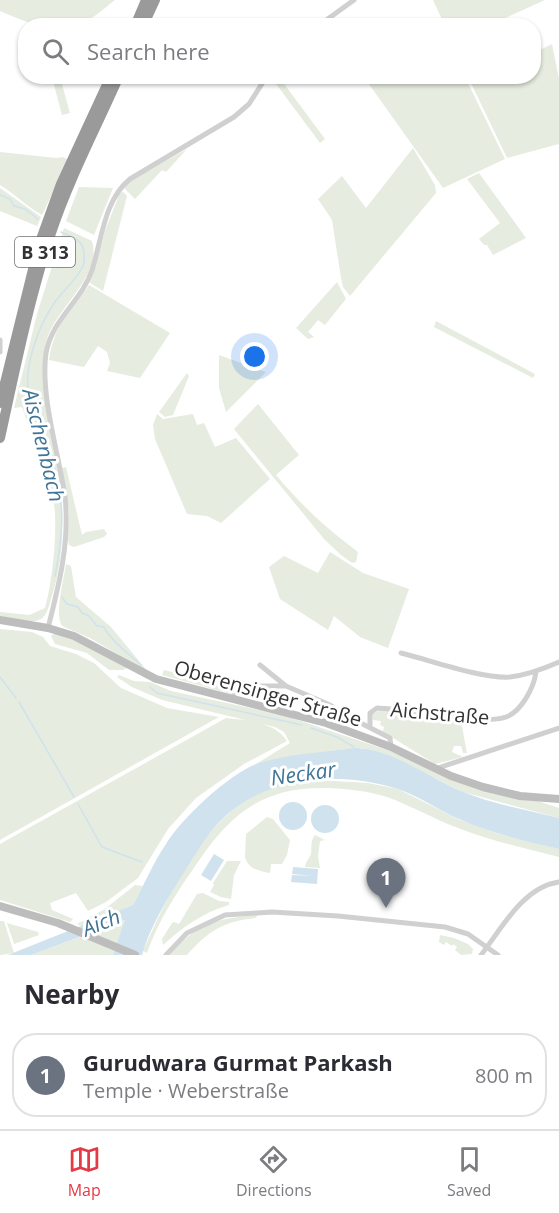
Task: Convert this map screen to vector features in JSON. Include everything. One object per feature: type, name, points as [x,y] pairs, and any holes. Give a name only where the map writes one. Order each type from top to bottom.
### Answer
[{"type":"highway","points":[[138,18],[146,0]]},
{"type":"highway","points":[[147,18],[155,0]]},
{"type":"highway","name":"B 313","points":[[0,403],[39,245],[62,184],[107,84]]},
{"type":"highway","name":"B 313","points":[[0,438],[51,231],[115,84]]},
{"type":"street","points":[[329,18],[354,0]]},
{"type":"street","points":[[48,628],[62,568],[66,524],[65,498],[47,390],[45,363],[50,340],[57,323],[87,282],[108,212],[120,188],[130,179],[234,117],[249,104],[262,84]]},
{"type":"street","points":[[0,340],[0,352]]},
{"type":"street","name":"Oberensinger Straße","points":[[2,621],[48,628],[87,641],[156,679],[309,718],[391,747],[435,769],[499,792],[559,799]]},
{"type":"street","points":[[401,653],[495,676],[510,677],[536,672],[559,662]]},
{"type":"street","points":[[260,664],[286,686],[330,705],[390,738],[391,747]]},
{"type":"street","name":"Aichstraße","points":[[370,727],[370,713],[377,708],[480,719],[503,718],[514,712],[527,694],[536,672]]},
{"type":"street","points":[[233,699],[235,688],[241,686],[286,686]]},
{"type":"street","points":[[435,769],[559,728]]},
{"type":"street","points":[[481,955],[528,897],[544,886],[559,882]]},
{"type":"street","points":[[0,906],[58,923],[135,955]]},
{"type":"street","points":[[166,955],[187,933],[225,915],[272,912],[438,926],[468,934],[498,955]]},
{"type":"shaded area","points":[[0,0],[115,0],[91,18],[18,18],[0,11]]},
{"type":"shaded area","points":[[433,0],[545,0],[505,18],[441,18]]},
{"type":"shaded area","points":[[552,44],[559,79],[559,144],[507,158],[471,84],[541,84],[541,50]]},
{"type":"shaded area","points":[[54,84],[62,84],[70,113],[62,115]]},
{"type":"shaded area","points":[[276,84],[284,84],[325,139],[320,143]]},
{"type":"shaded area","points":[[369,84],[468,84],[505,159],[443,188]]},
{"type":"shaded area","points":[[413,148],[435,185],[436,193],[350,296],[343,287],[332,220],[318,199],[342,176],[366,208]]},
{"type":"shaded area","points":[[187,149],[166,172],[162,170],[135,199],[125,189],[124,187],[133,179]]},
{"type":"shaded area","points":[[0,152],[63,157],[68,160],[42,215],[0,185]]},
{"type":"shaded area","points":[[479,173],[526,238],[493,255],[487,245],[479,239],[500,223],[467,179]]},
{"type":"shaded area","points":[[79,187],[113,188],[94,235],[66,221]]},
{"type":"shaded area","points":[[0,188],[41,217],[37,226],[0,211]]},
{"type":"shaded area","points":[[123,192],[127,196],[103,291],[90,283],[106,228],[120,193]]},
{"type":"shaded area","points":[[64,228],[92,241],[93,254],[91,266],[85,278],[53,325],[45,348],[43,368],[57,455],[62,542],[58,571],[48,610],[41,619],[27,621],[0,616],[0,612],[29,615],[45,608],[54,553],[55,510],[47,475],[22,407],[14,408],[37,314]]},
{"type":"shaded area","points":[[337,282],[346,299],[325,325],[318,320],[308,332],[314,337],[308,339],[296,328]]},
{"type":"shaded area","points":[[89,285],[170,333],[140,378],[107,371],[110,363],[107,352],[98,346],[84,367],[49,360],[59,327]]},
{"type":"shaded area","points":[[436,321],[535,374],[533,378],[434,327]]},
{"type":"shaded area","points":[[219,355],[266,372],[226,412],[219,388]]},
{"type":"shaded area","points":[[187,373],[189,376],[173,415],[165,417],[159,412]]},
{"type":"shaded area","points":[[258,404],[299,455],[276,475],[315,516],[358,552],[356,562],[352,563],[324,539],[234,429]]},
{"type":"shaded area","points":[[157,414],[163,419],[193,414],[197,425],[204,423],[215,447],[236,438],[270,479],[221,523],[207,516],[187,514],[155,439],[153,425]]},
{"type":"shaded area","points":[[66,467],[82,535],[86,532],[104,529],[107,534],[74,547],[69,545],[68,541],[69,512],[62,468]]},
{"type":"shaded area","points":[[330,552],[363,573],[409,589],[388,648],[360,637],[334,616],[328,630],[280,599],[269,567],[284,556],[318,573]]},
{"type":"shaded area","points":[[66,564],[71,566],[76,597],[111,627],[148,672],[90,638],[62,626],[59,605]]},
{"type":"shaded area","points":[[0,629],[32,632],[43,637],[50,646],[76,654],[94,663],[121,688],[167,708],[219,717],[0,840]]},
{"type":"shaded area","points":[[55,633],[82,643],[127,668],[109,670],[87,653],[55,644],[51,636]]},
{"type":"shaded area","points":[[164,670],[225,685],[232,690],[231,694],[162,675]]},
{"type":"shaded area","points":[[119,675],[134,681],[150,682],[171,691],[283,715],[393,752],[491,793],[538,801],[559,808],[559,818],[463,792],[398,760],[362,748],[328,751],[256,764],[290,743],[284,732],[275,727],[162,700],[132,687],[117,677]]},
{"type":"shaded area","points":[[381,710],[461,721],[467,753],[463,753],[461,746],[454,746],[452,752],[463,757],[435,764],[377,728],[383,731],[384,727],[380,725],[381,721],[373,720],[372,714]]},
{"type":"shaded area","points":[[226,718],[268,726],[287,741],[244,764],[196,798],[168,829],[138,878],[106,902],[88,911],[76,893],[50,903],[52,910],[73,919],[70,922],[0,900],[0,844]]},
{"type":"shaded area","points":[[317,780],[368,783],[398,789],[460,820],[496,833],[559,849],[559,857],[470,833],[373,793],[329,788],[287,792],[253,805],[224,829],[176,895],[147,953],[143,951],[186,866],[200,846],[231,811],[266,790],[282,785]]},
{"type":"shaded area","points":[[267,817],[273,819],[290,840],[287,855],[282,864],[271,864],[270,873],[251,867],[245,857],[246,834]]},
{"type":"shaded area","points":[[315,835],[325,840],[320,841],[318,856],[320,868],[305,867],[311,854]]},
{"type":"shaded area","points":[[227,861],[241,861],[234,875],[231,899],[210,892]]},
{"type":"shaded area","points":[[135,885],[143,886],[133,905],[82,926],[77,924],[105,909]]},
{"type":"shaded area","points":[[203,893],[219,901],[229,902],[229,905],[193,921],[163,945],[162,939],[172,923],[179,924],[197,894]]},
{"type":"shaded area","points":[[257,915],[256,918],[245,919],[217,929],[187,955],[169,955],[189,936],[208,924],[230,918]]},
{"type":"shaded area","points":[[126,920],[113,955],[31,955]]},
{"type":"shaded area","points":[[0,921],[4,921],[14,953],[0,955]]},
{"type":"shaded area","points":[[7,923],[38,932],[39,935],[14,944]]},
{"type":"shaded area","points":[[440,935],[468,944],[473,949],[472,954],[461,955],[455,950],[457,947],[453,944],[452,946],[446,942],[444,945],[439,942]]},
{"type":"water","points":[[354,748],[368,749],[395,758],[473,796],[559,818],[559,849],[471,824],[406,792],[378,784],[334,779],[291,783],[251,798],[225,816],[211,831],[165,903],[142,955],[113,955],[125,920],[31,955],[8,955],[133,905],[157,859],[183,822],[221,786],[248,768],[282,757]]},
{"type":"water","points":[[293,802],[303,806],[307,816],[303,826],[293,830],[283,826],[279,816],[283,806]]},
{"type":"water","points":[[325,805],[335,809],[339,819],[335,829],[325,833],[315,829],[311,819],[315,809]]},
{"type":"water","points":[[214,854],[224,860],[211,881],[201,875]]},
{"type":"water","points":[[293,867],[318,869],[317,884],[291,882],[292,875],[314,876],[292,874]]},
{"type":"waterway","name":"Aischenbach","points":[[0,195],[10,199],[14,206],[25,209],[38,219]]},
{"type":"waterway","name":"Aischenbach","points":[[55,576],[61,536],[60,494],[54,467],[31,405],[28,379],[33,349],[42,325],[50,309],[84,264],[82,245],[61,232]]},
{"type":"waterway","name":"Aischenbach","points":[[62,597],[67,604],[78,607],[82,613],[89,616],[97,626],[104,627],[115,642],[141,665]]},
{"type":"waterway","points":[[0,677],[16,698]]},
{"type":"waterway","name":"Aischenbach","points":[[150,687],[157,693],[302,725]]},
{"type":"waterway","points":[[19,702],[74,797]]},
{"type":"waterway","name":"Aischenbach","points":[[311,728],[337,737],[354,747]]},
{"type":"waterway","points":[[78,804],[102,847],[142,862]]},
{"type":"place","name":"Gurudwara Gurmat Parkash","points":[[386,908]]},
{"type":"water label","name":"Neckar","points":[[303,773]]},
{"type":"water label","name":"Aich","points":[[101,922]]}]
